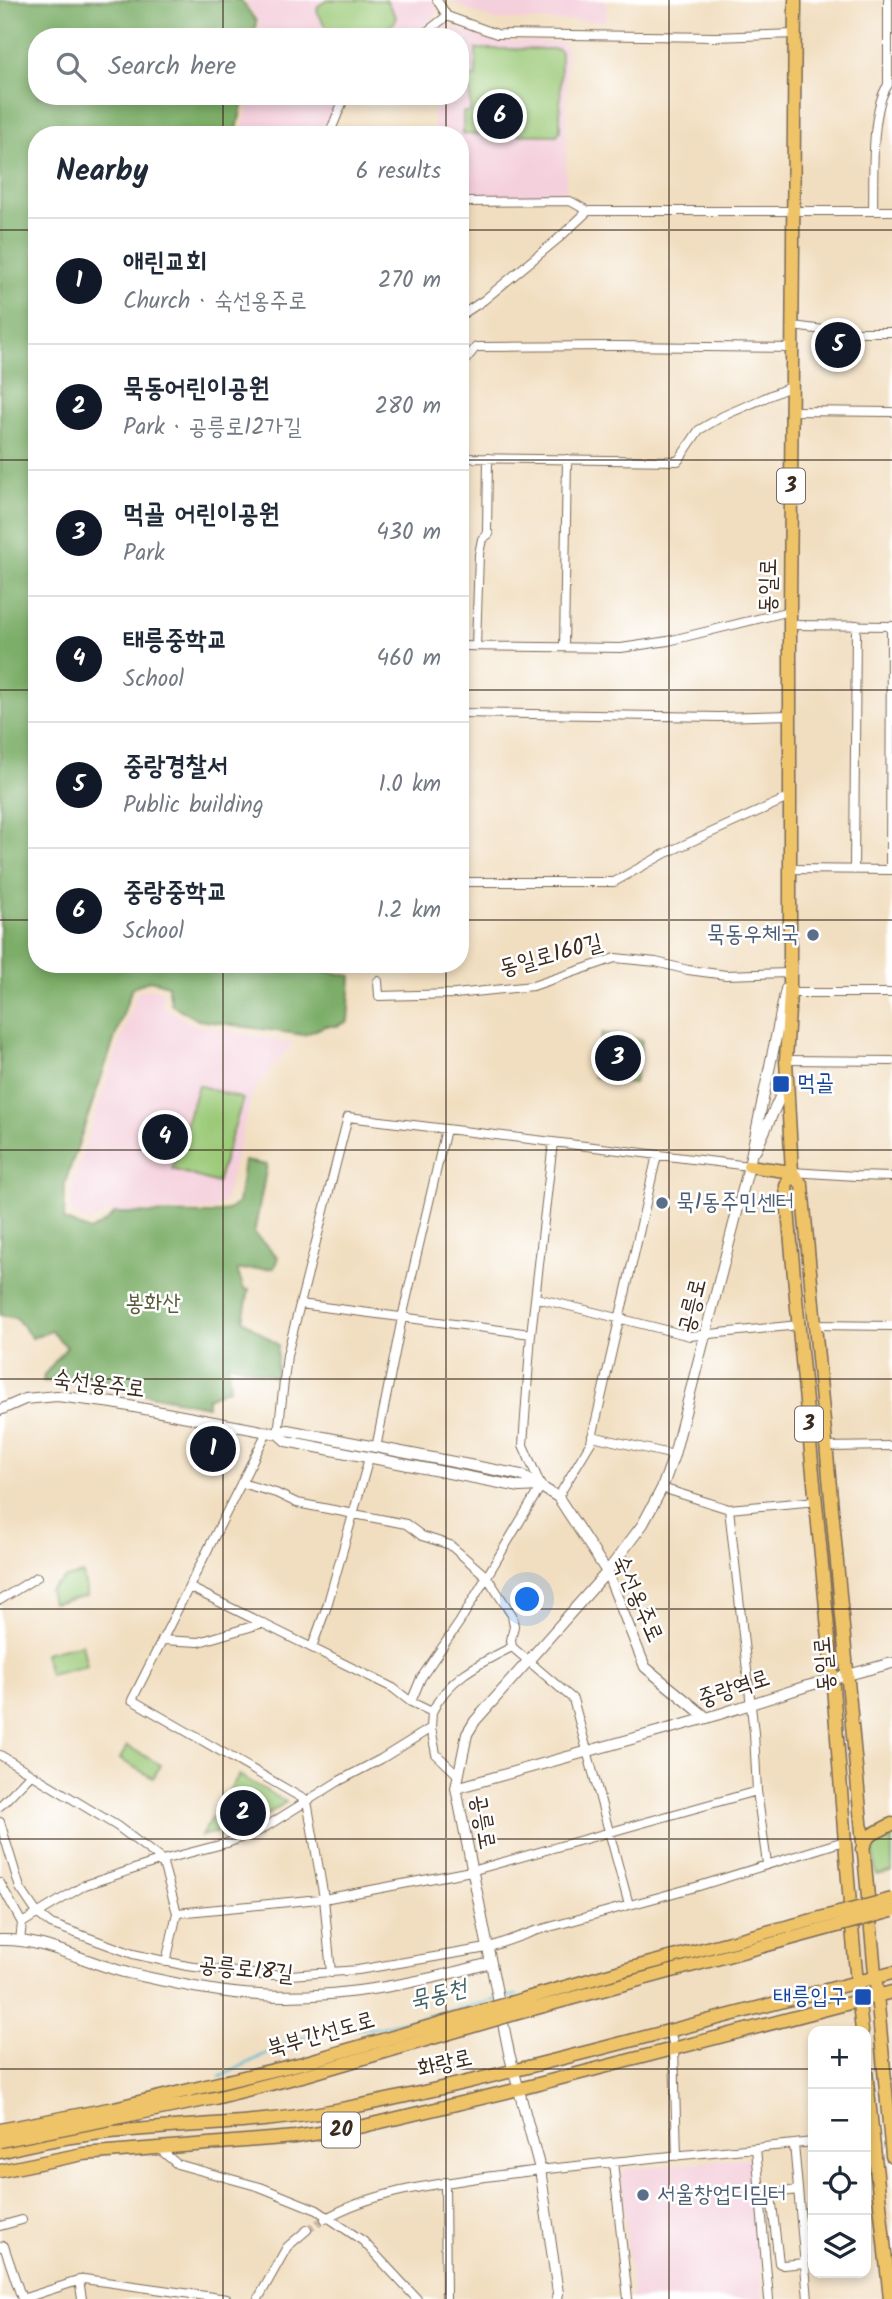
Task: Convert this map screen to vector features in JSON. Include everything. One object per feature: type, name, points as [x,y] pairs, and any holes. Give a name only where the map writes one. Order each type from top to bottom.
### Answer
[{"type":"main road","name":"동일로","points":[[795,0],[789,993],[786,1060],[792,1172],[786,1186],[817,1501],[862,2026]]},
{"type":"main road","points":[[749,1166],[792,1172]]},
{"type":"main road","name":"동일로","points":[[792,1172],[802,1185],[892,2156]]},
{"type":"main road","points":[[788,1216],[793,1204],[799,1204],[805,1215]]},
{"type":"main road","points":[[813,1462],[818,1474],[822,1475],[828,1454]]},
{"type":"main road","points":[[818,1518],[821,1505],[825,1503],[834,1517]]},
{"type":"main road","points":[[828,1626],[834,1637],[838,1637],[843,1625]]},
{"type":"main road","points":[[859,1817],[868,1822],[892,1823]]},
{"type":"main road","points":[[862,1849],[869,1836],[892,1823]]},
{"type":"main road","name":"북부간선도로","points":[[0,2130],[114,2108],[303,2063],[624,1970],[892,1899]]},
{"type":"main road","name":"북부간선도로","points":[[0,2141],[215,2098],[306,2075],[518,2013],[892,1911]]},
{"type":"main road","name":"화랑로","points":[[0,2152],[83,2135],[290,2117],[337,2110],[514,2070],[892,1973]]},
{"type":"main road","name":"화랑로","points":[[0,2171],[83,2154],[295,2137],[353,2128],[519,2089],[892,1992]]},
{"type":"main road","points":[[871,2152],[890,2299]]},
{"type":"street","points":[[437,0],[447,16],[497,34],[716,37],[795,34]]},
{"type":"street","points":[[873,211],[874,143],[881,95],[888,85],[888,0]]},
{"type":"street","points":[[432,28],[447,16]]},
{"type":"street","points":[[333,126],[341,105]]},
{"type":"street","points":[[469,202],[570,201],[588,211],[892,211]]},
{"type":"street","points":[[469,310],[559,238],[588,211]]},
{"type":"street","points":[[793,327],[839,332],[892,332]]},
{"type":"street","points":[[469,355],[475,347],[793,348]]},
{"type":"street","points":[[469,458],[678,461],[699,430],[723,416],[792,386]]},
{"type":"street","points":[[792,411],[892,412]]},
{"type":"street","points":[[476,646],[479,554],[482,539],[489,534],[488,458]]},
{"type":"street","points":[[564,647],[567,459]]},
{"type":"street","points":[[469,646],[621,648],[790,611]]},
{"type":"street","points":[[789,869],[891,870],[892,626],[790,625]]},
{"type":"street","points":[[854,870],[856,625]]},
{"type":"street","points":[[469,713],[719,717],[790,715]]},
{"type":"street","points":[[469,882],[614,882],[666,853],[790,797]]},
{"type":"street","name":"동일로160길","points":[[378,981],[379,996],[405,997],[491,991],[533,986],[615,958],[656,962],[726,975],[789,973]]},
{"type":"street","name":"공릉로","points":[[514,2070],[456,1788],[467,1734],[528,1660],[607,1572],[643,1524],[662,1488],[674,1455],[749,1166],[789,973]]},
{"type":"street","points":[[789,993],[892,993]]},
{"type":"street","points":[[786,1060],[892,1061]]},
{"type":"street","name":"공릉로","points":[[749,1166],[786,1084]]},
{"type":"street","points":[[278,1434],[287,1355],[348,1117],[749,1166]]},
{"type":"street","points":[[376,1448],[402,1318],[446,1129]]},
{"type":"street","points":[[411,1702],[421,1678],[459,1623],[541,1486],[523,1445],[531,1334],[553,1142]]},
{"type":"street","points":[[558,1497],[591,1442],[657,1155]]},
{"type":"street","points":[[792,1172],[892,1177]]},
{"type":"street","points":[[537,1298],[690,1336],[799,1325]]},
{"type":"street","points":[[300,1304],[531,1334]]},
{"type":"street","points":[[815,1325],[892,1326]]},
{"type":"street","name":"숙선옹주로","points":[[0,1410],[25,1399],[57,1396],[113,1403],[278,1434],[286,1441],[369,1458],[520,1487],[541,1486]]},
{"type":"street","name":"숙선옹주로","points":[[278,1434],[287,1430],[521,1475],[558,1497],[607,1572],[645,1668],[707,1718]]},
{"type":"street","points":[[267,1432],[132,1700],[307,1801]]},
{"type":"street","points":[[592,1436],[674,1455]]},
{"type":"street","points":[[828,1454],[892,1446]]},
{"type":"street","points":[[312,1647],[327,1606],[369,1458]]},
{"type":"street","points":[[241,1483],[276,1493],[297,1503],[407,1524],[422,1535],[450,1545],[487,1577],[512,1615],[512,1647],[573,1699],[629,1905]]},
{"type":"street","points":[[662,1488],[729,1508],[817,1501]]},
{"type":"street","points":[[729,1508],[754,1733],[757,1791],[767,1864]]},
{"type":"street","points":[[0,1600],[37,1577]]},
{"type":"street","points":[[188,1587],[393,1688],[411,1702],[432,1712]]},
{"type":"street","points":[[162,1640],[199,1642],[263,1623]]},
{"type":"street","points":[[458,1775],[436,1754],[431,1728],[432,1712],[454,1681],[512,1647]]},
{"type":"street","name":"중랑역로","points":[[456,1788],[892,1663]]},
{"type":"street","points":[[22,1923],[85,1885],[259,1831],[431,1728]]},
{"type":"street","points":[[0,1755],[117,1826],[162,1860],[177,1913],[166,1962]]},
{"type":"street","points":[[0,1806],[30,1775]]},
{"type":"street","points":[[177,1913],[324,1898],[471,1871],[757,1791]]},
{"type":"street","points":[[307,1801],[324,1898],[331,1972]]},
{"type":"street","points":[[0,1822],[20,1888],[37,1913],[51,1924],[125,1952],[223,1972],[260,1975],[331,1972],[408,1963],[487,1948],[535,1931],[699,1886],[844,1841]]},
{"type":"street","points":[[0,1883],[22,1923],[20,1941]]},
{"type":"street","name":"공릉로18길","points":[[0,1940],[20,1941],[129,1973],[259,1995],[357,1992],[491,1967]]},
{"type":"street","points":[[670,2031],[674,2047],[677,2156]]},
{"type":"street","points":[[514,2070],[540,2169],[557,2299]]},
{"type":"street","points":[[871,2136],[891,2134]]},
{"type":"street","points":[[327,2218],[363,2201],[445,2182],[540,2169],[808,2143]]},
{"type":"street","points":[[794,2144],[808,2299]]},
{"type":"street","points":[[157,2147],[177,2164],[260,2187],[295,2200],[327,2218],[363,2241],[417,2299]]},
{"type":"street","points":[[756,2148],[769,2299]]},
{"type":"street","points":[[613,2162],[628,2299]]},
{"type":"street","points":[[445,2182],[446,2299]]},
{"type":"street","points":[[798,2190],[772,2194],[774,2221],[779,2264],[805,2263]]},
{"type":"street","points":[[0,2227],[22,2220]]},
{"type":"street","points":[[763,2222],[774,2221]]},
{"type":"street","points":[[258,2299],[287,2247],[307,2230]]},
{"type":"street","points":[[0,2247],[4,2246],[22,2299],[84,2279],[227,2299]]},
{"type":"street","points":[[79,2280],[82,2299]]},
{"type":"shaded area","points":[[245,0],[432,0],[438,11],[431,22],[421,28],[259,28],[258,21]]},
{"type":"shaded area","points":[[452,0],[606,0],[606,21],[494,20],[455,4]]},
{"type":"shaded area","points":[[469,32],[499,41],[562,42],[567,47],[566,193],[563,197],[469,197],[469,126],[434,126],[433,105],[469,105]]},
{"type":"shaded area","points":[[248,105],[336,105],[326,126],[243,126]]},
{"type":"shaded area","points":[[153,989],[164,991],[162,1005],[191,1024],[293,1043],[253,1091],[225,1201],[213,1210],[110,1212],[89,1222],[71,1212],[72,1183],[137,992]]},
{"type":"shaded area","points":[[751,2158],[763,2299],[632,2299],[621,2173],[625,2169]]},
{"type":"green space","name":"봉화산","points":[[0,0],[241,0],[256,21],[256,28],[28,28],[28,105],[242,105],[238,126],[28,126],[28,973],[336,973],[351,976],[348,1021],[337,1026],[325,1026],[304,1035],[198,1020],[171,1004],[168,985],[150,980],[132,988],[65,1183],[64,1220],[90,1231],[115,1213],[212,1214],[230,1209],[238,1203],[244,1161],[267,1165],[254,1234],[278,1257],[274,1268],[237,1270],[244,1289],[249,1290],[243,1320],[278,1345],[276,1377],[228,1363],[230,1388],[207,1398],[207,1406],[93,1384],[43,1381],[44,1375],[67,1347],[51,1331],[32,1338],[16,1318],[0,1315]]},
{"type":"green space","points":[[328,0],[386,0],[396,17],[394,23],[385,28],[326,28],[317,11],[318,6]]},
{"type":"green space","points":[[476,49],[558,49],[561,52],[560,131],[557,135],[469,134],[469,126],[463,126],[463,112],[470,112],[470,77],[476,77]]},
{"type":"green space","points":[[602,1033],[642,1040],[634,1083],[594,1077]]},
{"type":"green space","points":[[198,1085],[243,1099],[217,1183],[172,1169]]},
{"type":"green space","points":[[83,1574],[87,1596],[52,1603],[49,1590],[66,1578]]},
{"type":"green space","points":[[82,1644],[87,1666],[49,1675],[44,1653]]},
{"type":"green space","points":[[127,1746],[161,1765],[153,1778],[120,1759]]},
{"type":"green space","points":[[239,1775],[286,1802],[255,1823],[201,1836]]},
{"type":"green space","points":[[892,1837],[892,1872],[876,1875],[873,1842]]},
{"type":"waterway","name":"묵동천","points":[[220,2077],[285,2044],[321,2030],[377,2028],[517,1995]]},
{"type":"tunnel","points":[[307,2230],[325,2219]]},
{"type":"place","name":"중랑중학교","points":[[500,116]]},
{"type":"place","name":"중랑경찰서","points":[[838,345]]},
{"type":"place","name":"묵동우체국","points":[[813,935]]},
{"type":"place","name":"먹골 어린이공원","points":[[618,1058]]},
{"type":"place","name":"먹골","points":[[781,1084]]},
{"type":"place","name":"태릉중학교","points":[[165,1137]]},
{"type":"place","name":"묵1동주민센터","points":[[662,1203]]},
{"type":"place","name":"애린교회","points":[[213,1449]]},
{"type":"place","name":"묵동어린이공원","points":[[243,1813]]},
{"type":"place","name":"태릉입구","points":[[863,1997]]},
{"type":"place","name":"서울창업디딤터","points":[[643,2195]]}]
